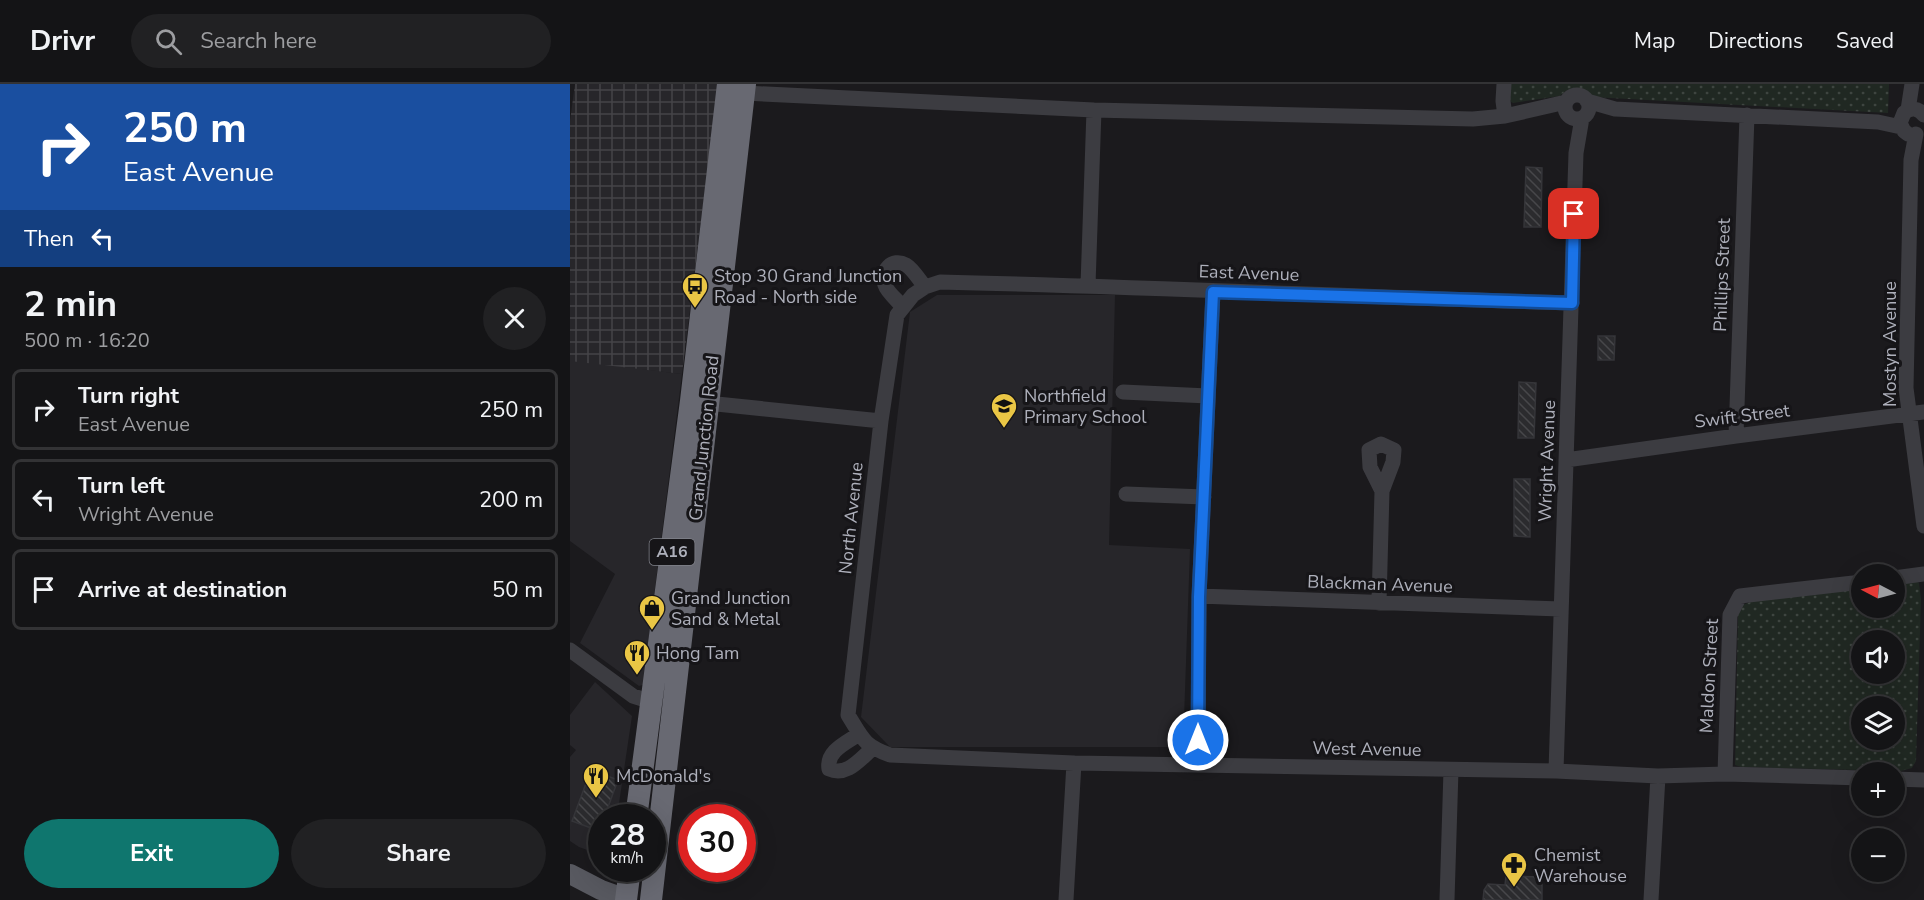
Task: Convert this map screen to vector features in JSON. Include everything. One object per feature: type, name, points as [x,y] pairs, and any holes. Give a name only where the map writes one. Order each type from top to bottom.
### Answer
[{"type":"highway","name":"Grand Junction Road","points":[[651,900],[663,703],[724,192],[739,87]]},
{"type":"highway","name":"Grand Junction Road","points":[[639,804],[663,703]]},
{"type":"highway","points":[[627,900],[629,882]]},
{"type":"main road","points":[[570,874],[627,900]]},
{"type":"street","points":[[1504,84],[1505,116]]},
{"type":"street","name":"Mostyn Avenue","points":[[1913,84],[1906,388],[1917,414],[1924,526]]},
{"type":"street","points":[[739,87],[1094,110],[1473,119],[1535,110],[1615,109],[1912,122]]},
{"type":"street","points":[[1088,285],[1094,110]]},
{"type":"street","name":"Wright Avenue","points":[[1556,771],[1572,303],[1576,111]]},
{"type":"street","name":"Phillips Street","points":[[1736,436],[1747,115]]},
{"type":"street","points":[[895,262],[906,265],[914,297],[885,285],[884,272],[889,265],[895,262]]},
{"type":"street","name":"East Avenue","points":[[914,297],[940,282],[1088,285],[1213,292],[1572,303]]},
{"type":"street","points":[[1198,764],[1199,597],[1213,292]]},
{"type":"street","name":"North Avenue","points":[[865,742],[848,715],[882,421],[897,315],[914,297]]},
{"type":"street","points":[[1123,392],[1208,396]]},
{"type":"street","points":[[699,402],[882,421]]},
{"type":"street","name":"Swift Street","points":[[1566,460],[1917,414]]},
{"type":"street","points":[[1379,603],[1382,491]]},
{"type":"street","points":[[1126,494],[1204,497]]},
{"type":"street","points":[[1905,577],[1924,574]]},
{"type":"street","name":"Maldon Street","points":[[1725,774],[1730,615],[1740,596],[1851,583]]},
{"type":"street","name":"Blackman Avenue","points":[[1199,597],[1561,609]]},
{"type":"street","points":[[570,650],[633,696],[663,703]]},
{"type":"street","points":[[865,742],[848,770],[829,769],[828,762],[832,753],[865,742]]},
{"type":"street","name":"West Avenue","points":[[865,742],[890,755],[1074,763],[1556,771],[1658,776],[1725,774],[1851,778]]},
{"type":"street","points":[[1066,900],[1074,763]]},
{"type":"street","points":[[1447,900],[1451,770]]},
{"type":"street","points":[[1651,900],[1658,776]]},
{"type":"street","points":[[1905,779],[1924,780]]},
{"type":"shaded area","points":[[575,84],[718,84],[682,374],[570,361],[570,121]]},
{"type":"shaded area","points":[[1507,84],[1889,84],[1888,113],[1592,97],[1572,90],[1560,96],[1513,103],[1508,100]]},
{"type":"shaded area","name":"Northfield Primary School","points":[[937,295],[1115,295],[1109,545],[1190,549],[1183,747],[890,747],[861,717],[910,312]]},
{"type":"shaded area","points":[[570,360],[682,374],[647,652],[646,684],[639,686],[580,643],[615,574],[570,541]]},
{"type":"shaded area","points":[[1913,579],[1919,583],[1921,599],[1916,761],[1912,768],[1905,770],[1905,762],[1851,762],[1851,770],[1735,765],[1738,615],[1742,605],[1765,597],[1851,586],[1851,618],[1905,618],[1905,580]]},
{"type":"shaded area","points":[[595,682],[632,716],[619,804],[588,804],[588,850],[570,841],[570,757],[576,750],[570,745],[570,715]]},
{"type":"building","points":[[1526,167],[1542,168],[1541,227],[1524,227]]},
{"type":"building","points":[[1598,336],[1615,336],[1614,360],[1598,360]]},
{"type":"building","points":[[1519,382],[1536,383],[1534,438],[1518,438]]},
{"type":"building","points":[[1514,479],[1530,479],[1530,537],[1514,536]]},
{"type":"building","name":"McDonald's","points":[[591,770],[618,780],[609,804],[588,804],[588,827],[572,821]]},
{"type":"building","name":"Chemist Warehouse","points":[[1506,876],[1542,877],[1542,900],[1483,900],[1484,890],[1488,884],[1505,885]]},
{"type":"place","name":"Stop 30 Grand Junction Road - North side","points":[[695,309]]},
{"type":"place","name":"Northfield Primary School","points":[[1004,429]]},
{"type":"place","name":"Grand Junction Sand & Metal","points":[[652,631]]},
{"type":"place","name":"Hong Tam","points":[[637,676]]},
{"type":"place","name":"McDonald's","points":[[596,799]]},
{"type":"place","name":"Chemist Warehouse","points":[[1514,888]]},
{"type":"route","points":[[1198,740],[1199,597],[1213,292],[1572,303],[1574,214]]}]
